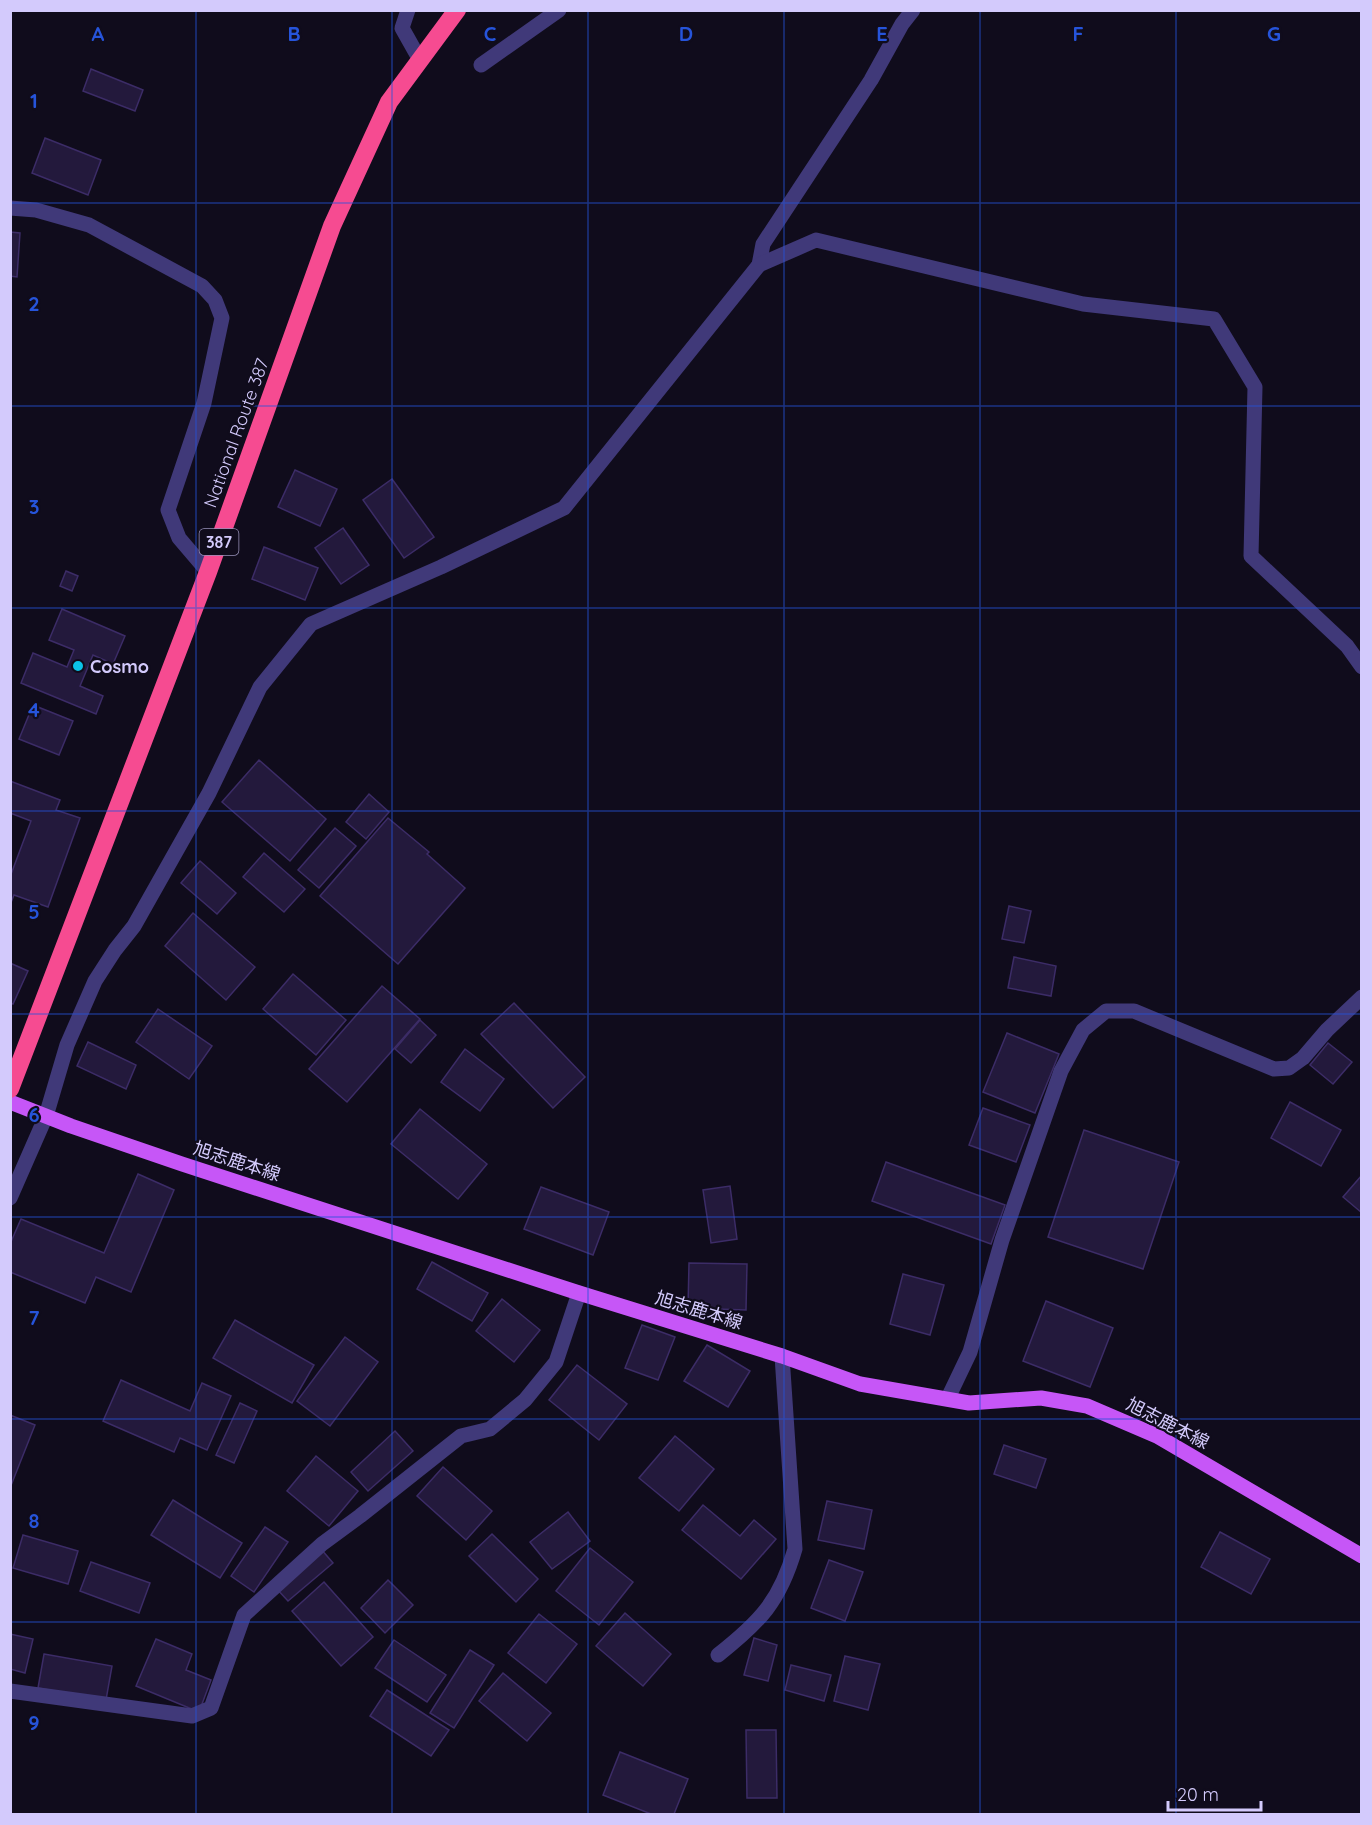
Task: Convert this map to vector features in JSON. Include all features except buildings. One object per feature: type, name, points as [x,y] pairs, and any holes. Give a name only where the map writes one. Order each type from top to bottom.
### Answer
[{"type":"highway","name":"National Route 387","points":[[10,1089],[208,572],[332,226],[389,102],[457,10]]},
{"type":"main road","name":"旭志鹿本線","points":[[10,1102],[182,1164],[579,1293],[782,1356],[860,1384],[969,1403],[1041,1398],[1087,1406],[1157,1436],[1341,1546],[1362,1556]]},
{"type":"street","points":[[408,10],[402,28],[420,60]]},
{"type":"street","points":[[482,65],[559,10]]},
{"type":"street","points":[[10,1198],[46,1116],[67,1045],[95,981],[134,926],[209,793],[260,687],[311,624],[441,567],[564,508],[759,265],[764,244],[871,80],[902,24],[913,10]]},
{"type":"street","points":[[10,208],[36,210],[89,225],[202,286],[215,300],[222,318],[204,404],[168,510],[178,538],[208,572]]},
{"type":"street","points":[[759,265],[816,240],[1083,304],[1214,319],[1255,387],[1251,556],[1347,646],[1362,667]]},
{"type":"street","points":[[948,1398],[970,1352],[1002,1240],[1061,1071],[1083,1030],[1106,1011],[1134,1011],[1274,1069],[1289,1068],[1303,1058],[1327,1030],[1362,997]]},
{"type":"street","points":[[10,1691],[192,1716],[211,1708],[244,1615],[322,1544],[461,1436],[490,1429],[525,1400],[556,1362],[579,1293]]},
{"type":"street","points":[[718,1655],[755,1624],[776,1598],[795,1549],[782,1356]]},
{"type":"place","name":"Cosmo","points":[[78,666]]}]
